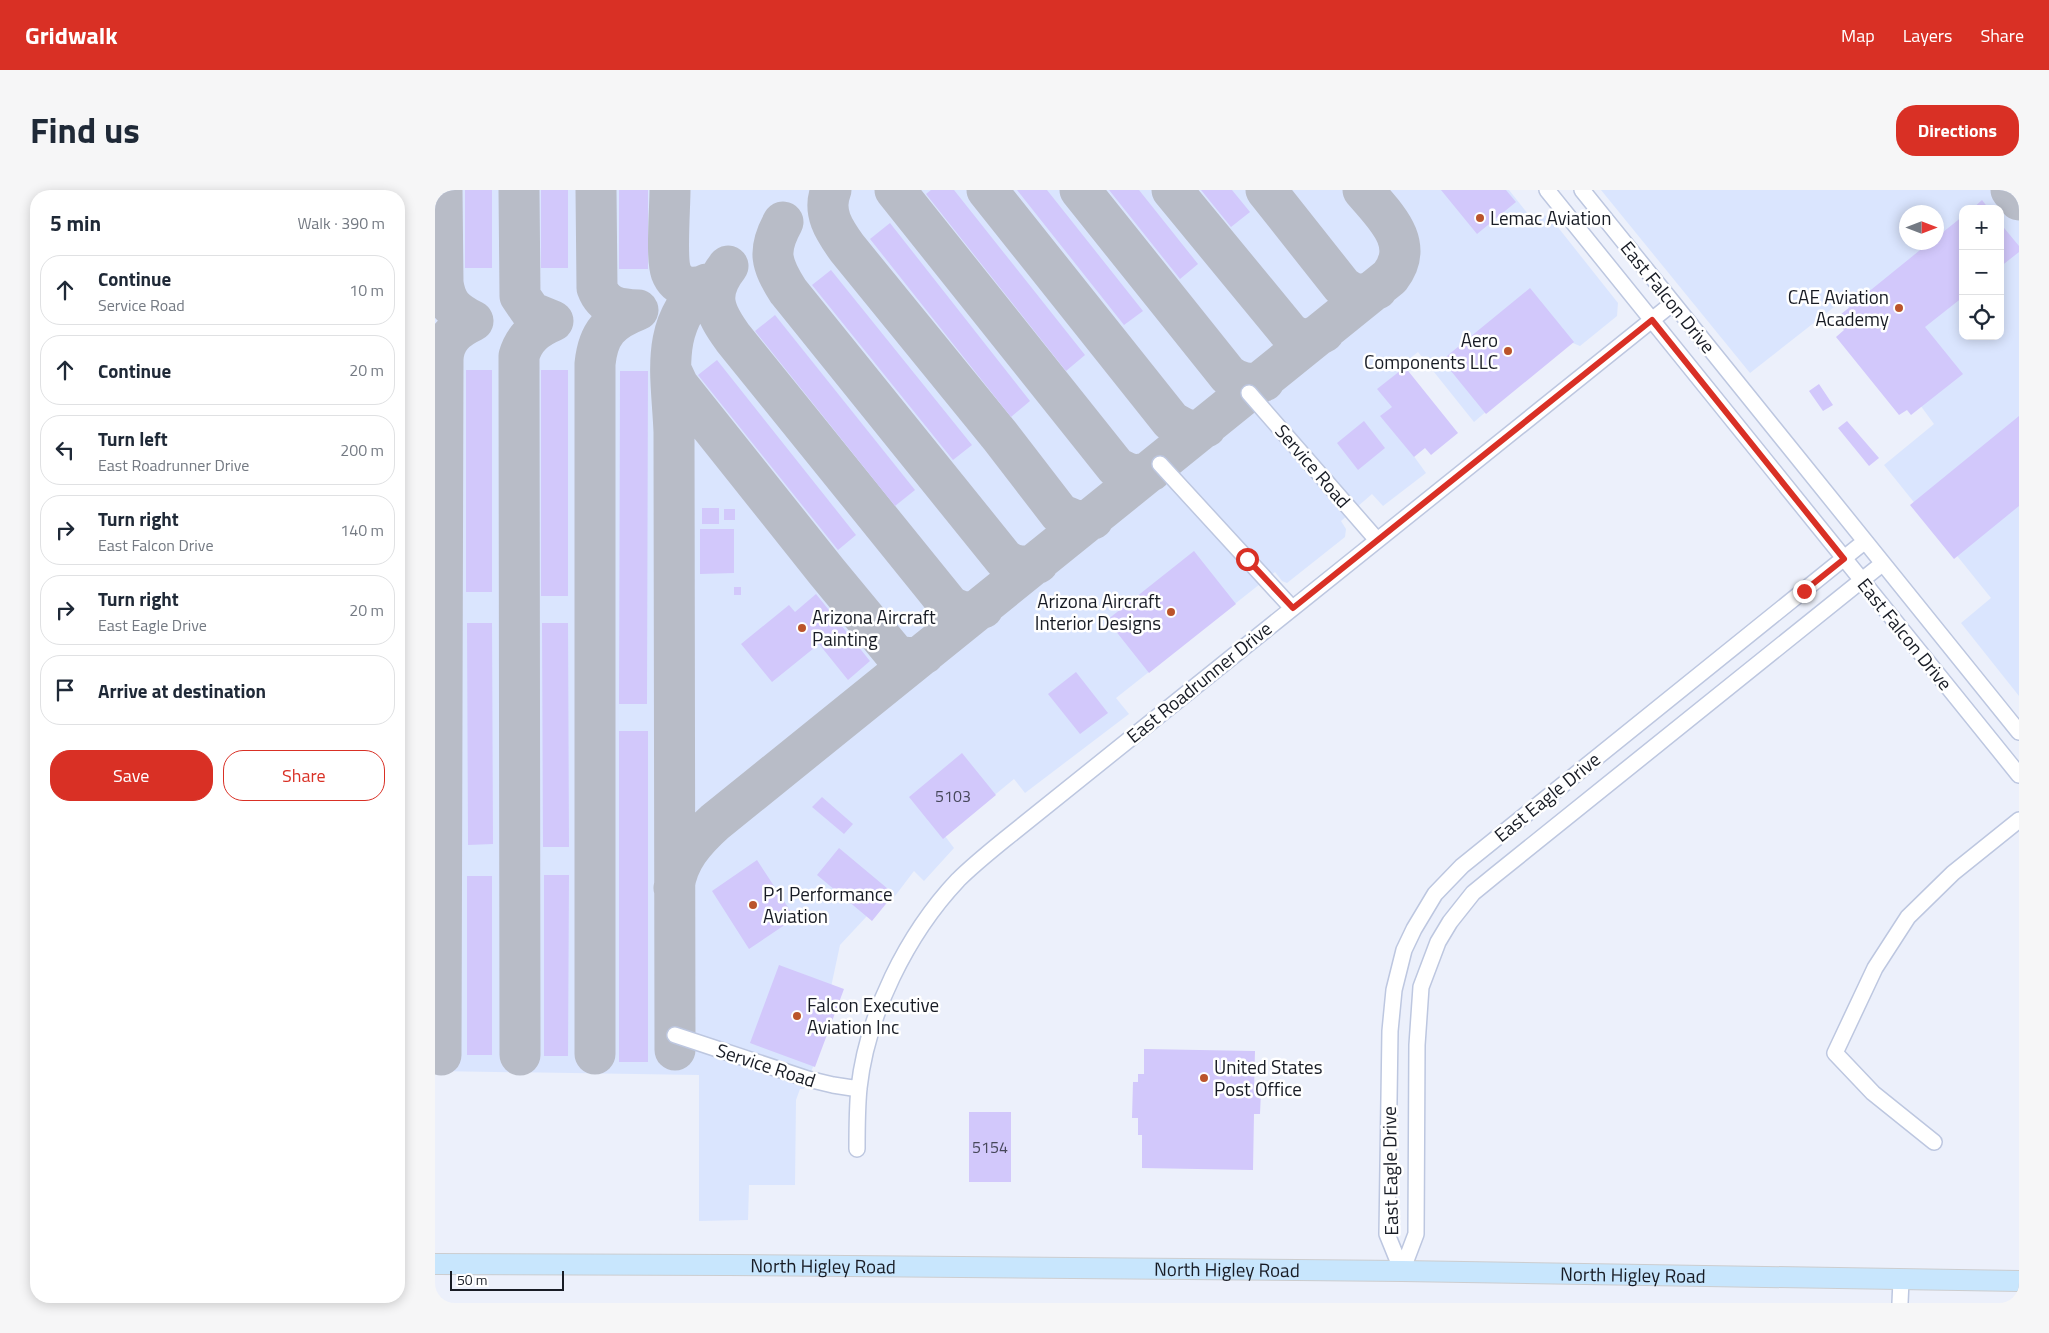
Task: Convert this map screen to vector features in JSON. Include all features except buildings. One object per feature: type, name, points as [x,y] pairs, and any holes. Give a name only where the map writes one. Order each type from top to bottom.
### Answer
[{"type":"main road","name":"North Higley Road","points":[[435,1264],[1402,1271],[2019,1281]]},
{"type":"street","name":"East Falcon Drive","points":[[1547,190],[2019,775]]},
{"type":"street","name":"East Falcon Drive","points":[[1582,190],[2019,732]]},
{"type":"street","name":"East Roadrunner Drive","points":[[857,1149],[859,1089],[863,1063],[871,1033],[899,964],[915,935],[958,880],[1003,840],[1673,303]]},
{"type":"street","name":"Service Road","points":[[1249,392],[1377,540]]},
{"type":"street","points":[[1160,464],[1293,608]]},
{"type":"street","name":"East Eagle Drive","points":[[1402,1271],[1387,1234],[1391,1011],[1397,973],[1414,928],[1435,894],[1462,866],[1864,542]]},
{"type":"street","name":"East Eagle Drive","points":[[1402,1271],[1416,1234],[1417,1045],[1421,987],[1438,942],[1459,910],[1473,893],[1882,564]]},
{"type":"street","points":[[1644,720],[1661,741]]},
{"type":"street","points":[[1934,1142],[1873,1093],[1835,1053],[1875,968],[1908,917],[1953,873],[2019,820]]},
{"type":"street","name":"Service Road","points":[[675,1035],[808,1079],[833,1086],[859,1089]]},
{"type":"street","points":[[1900,1303],[1901,1280]]},
{"type":"shaded area","points":[[435,190],[1509,190],[1532,219],[1537,215],[1549,216],[1618,303],[1617,316],[1580,346],[1568,341],[1474,422],[1418,352],[1401,365],[1413,455],[1426,473],[1383,506],[1372,494],[1341,521],[1346,529],[1345,537],[1287,583],[1282,581],[1275,572],[1116,698],[1129,714],[1025,793],[1014,779],[945,836],[954,848],[924,881],[914,871],[895,896],[867,916],[840,945],[815,1062],[804,1089],[800,1089],[796,1100],[795,1185],[749,1185],[748,1220],[699,1221],[699,1075],[435,1071]]},
{"type":"shaded area","points":[[1601,190],[2019,190],[2019,696],[1961,623],[1991,598],[1884,465],[1934,424],[1843,300],[1750,373]]},
{"type":"taxiway","points":[[441,1055],[443,359],[448,340],[456,331],[473,321],[452,306],[444,290],[442,190]]},
{"type":"taxiway","points":[[519,190],[520,296],[531,312],[553,321],[531,334],[519,356],[520,1055]]},
{"type":"taxiway","points":[[595,1054],[595,364],[599,344],[607,330],[620,319],[638,310],[613,306],[604,299],[597,288],[596,190]]},
{"type":"taxiway","points":[[670,190],[668,245],[671,272],[677,281],[686,286],[696,287],[707,284]]},
{"type":"taxiway","points":[[831,190],[828,206],[831,221],[847,248],[1000,436],[1060,514],[1077,521],[1093,519]]},
{"type":"taxiway","points":[[895,190],[1116,467],[1133,474],[1151,471]]},
{"type":"taxiway","points":[[987,190],[1171,421],[1188,430],[1206,427]]},
{"type":"taxiway","points":[[1080,190],[1228,375],[1245,383],[1264,381]]},
{"type":"taxiway","points":[[1172,190],[1292,335],[1306,339],[1324,332]]},
{"type":"taxiway","points":[[1266,190],[1342,286],[1351,292],[1359,294],[1377,289]]},
{"type":"taxiway","points":[[674,888],[679,868],[688,851],[715,822],[1390,277],[1397,265],[1400,253],[1399,241],[1388,220],[1363,190]]},
{"type":"taxiway","points":[[2011,190],[2019,200]]},
{"type":"taxiway","points":[[783,222],[775,241],[773,257],[778,273],[788,291],[1004,559],[1020,566],[1038,563]]},
{"type":"taxiway","points":[[728,266],[721,276],[715,294],[717,311],[726,329],[948,604],[964,612],[983,608]]},
{"type":"taxiway","points":[[675,1050],[674,432],[671,352],[674,334],[681,316],[691,300],[707,284]]},
{"type":"taxiway","points":[[671,370],[678,385],[894,653],[909,658],[924,654]]},
{"type":"place","name":"Lemac Aviation","points":[[1480,218]]},
{"type":"place","name":"CAE Aviation Academy","points":[[1899,308]]},
{"type":"place","name":"Aero Components LLC","points":[[1508,351]]},
{"type":"place","name":"Arizona Aircraft Interior Designs","points":[[1171,612]]},
{"type":"place","name":"Arizona Aircraft Painting","points":[[802,628]]},
{"type":"place","name":"P1 Performance Aviation","points":[[753,905]]},
{"type":"place","name":"Falcon Executive Aviation Inc","points":[[797,1016]]},
{"type":"place","name":"United States Post Office","points":[[1204,1078]]},
{"type":"route","points":[[1247,559],[1293,608],[1652,320],[1844,559],[1804,591]]}]
